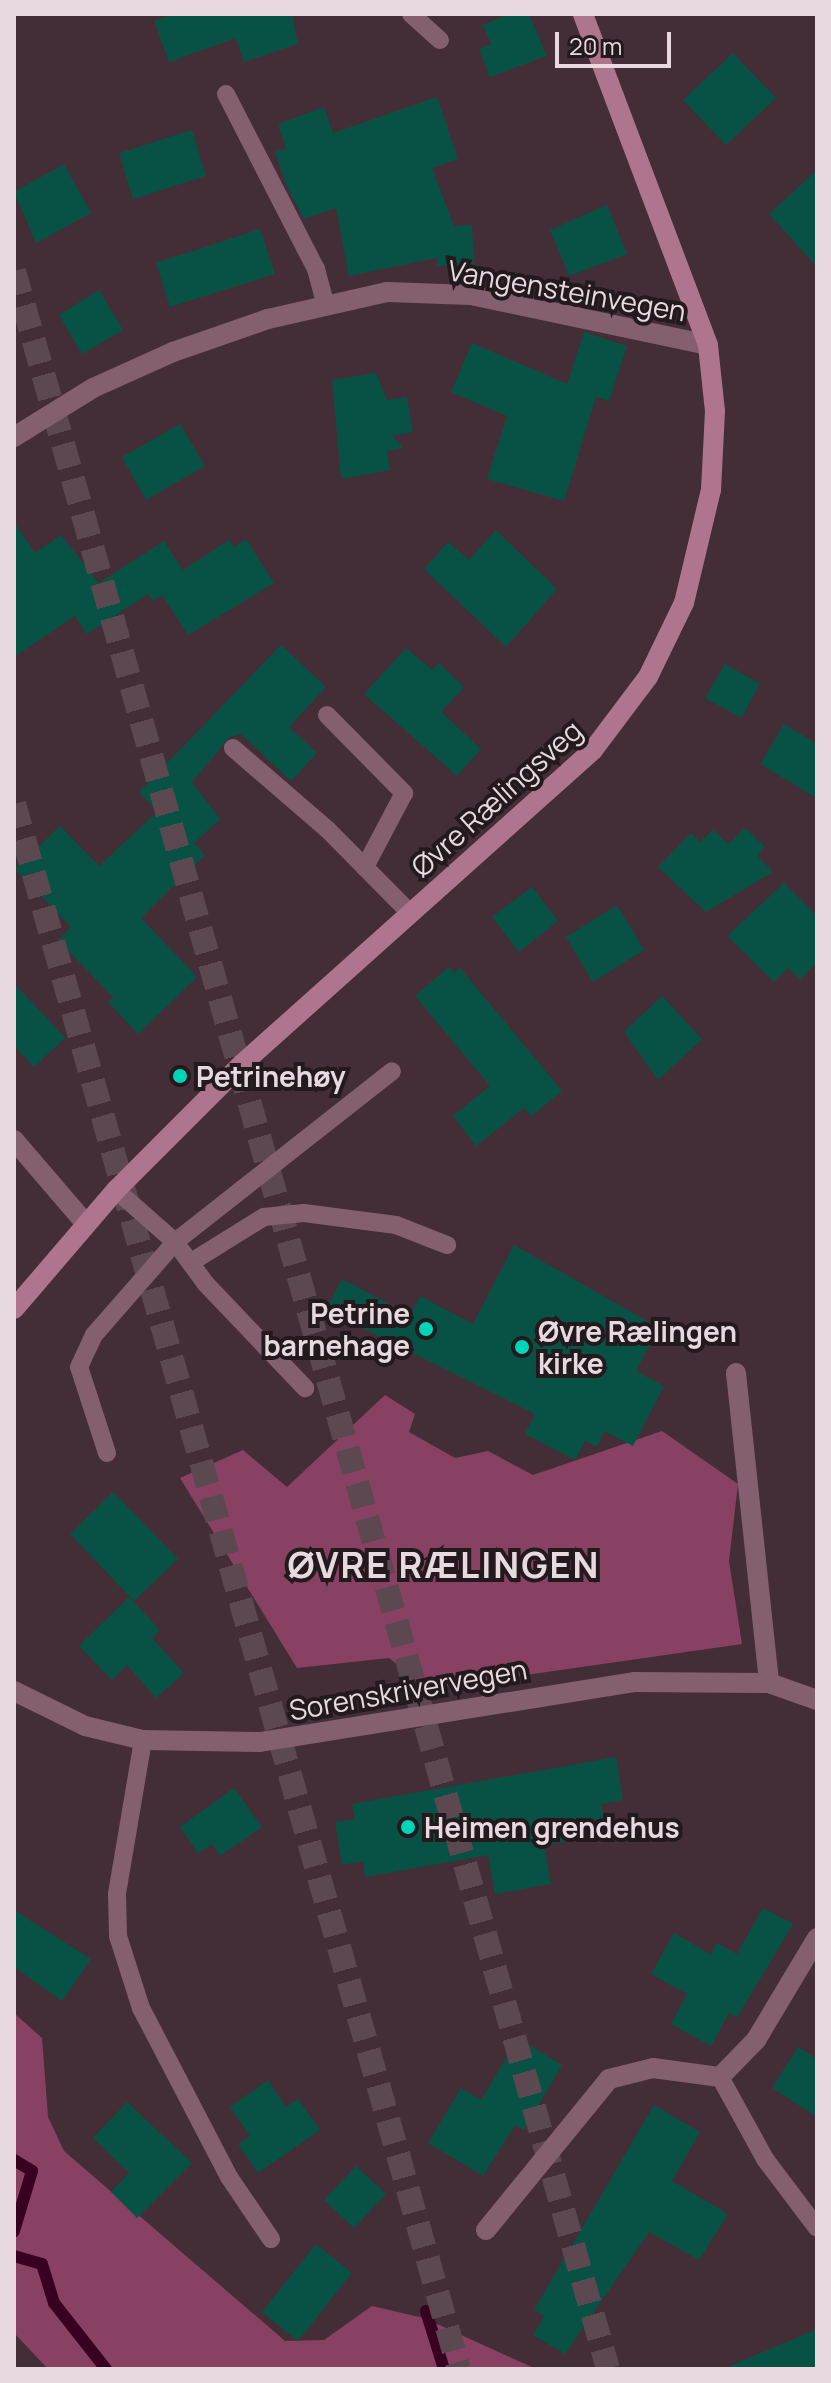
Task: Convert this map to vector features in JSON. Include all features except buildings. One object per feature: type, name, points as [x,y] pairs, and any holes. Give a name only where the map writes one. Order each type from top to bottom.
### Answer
[{"type":"main road","name":"Øvre Rælingsveg","points":[[14,1309],[116,1190],[287,1021],[593,750],[666,645],[696,567],[711,490],[715,411],[708,345],[583,14]]},
{"type":"street","name":"Vangensteinvegen","points":[[14,437],[93,388],[173,352],[325,303],[387,292],[471,295],[708,345]]},
{"type":"street","points":[[14,1140],[86,1224]]},
{"type":"street","points":[[736,1373],[769,1683]]},
{"type":"street","name":"Sorenskrivervegen","points":[[14,1691],[85,1726],[143,1740],[260,1742],[635,1682],[769,1683],[817,1700]]},
{"type":"street","points":[[486,2230],[609,2079],[653,2068],[720,2077],[756,2040],[817,1938]]},
{"type":"lane","points":[[411,14],[440,40]]},
{"type":"lane","points":[[226,94],[316,269],[325,303]]},
{"type":"lane","points":[[327,715],[404,793],[365,867]]},
{"type":"lane","points":[[233,748],[365,867],[410,913]]},
{"type":"lane","points":[[107,1453],[79,1356],[175,1242],[392,1071]]},
{"type":"lane","points":[[116,1190],[175,1242],[193,1261],[206,1284],[305,1388]]},
{"type":"lane","points":[[193,1261],[264,1217],[304,1213],[396,1225],[447,1245]]},
{"type":"lane","points":[[143,1740],[117,1894],[118,1936],[141,2008],[229,2177],[271,2239]]},
{"type":"lane","points":[[720,2077],[765,2159],[817,2228]]},
{"type":"shaded area","points":[[385,1395],[415,1414],[409,1432],[455,1458],[488,1451],[533,1475],[662,1431],[738,1484],[729,1561],[742,1644],[427,1689],[389,1658],[297,1668],[180,1478],[243,1450],[287,1487]]},
{"type":"shaded area","points":[[14,2013],[42,2038],[48,2117],[64,2151],[285,2341],[324,2340],[372,2306],[424,2318],[536,2369],[48,2369],[14,2333]]},
{"type":"waterway","points":[[14,2160],[32,2171],[14,2231]]},
{"type":"waterway","points":[[14,2256],[42,2264],[54,2303],[106,2369]]},
{"type":"waterway","points":[[426,2311],[444,2369]]},
{"type":"tunnel","points":[[14,271],[608,2369]]},
{"type":"tunnel","points":[[14,804],[459,2369]]},
{"type":"place","name":"Petrinehøy","points":[[180,1076]]},
{"type":"place","name":"Petrine barnehage","points":[[426,1329]]},
{"type":"place","name":"Øvre Rælingen kirke","points":[[522,1347]]},
{"type":"place","name":"Heimen grendehus","points":[[408,1827]]},
{"type":"district","name":"ØVRE RÆLINGEN","points":[[444,1565]]}]
